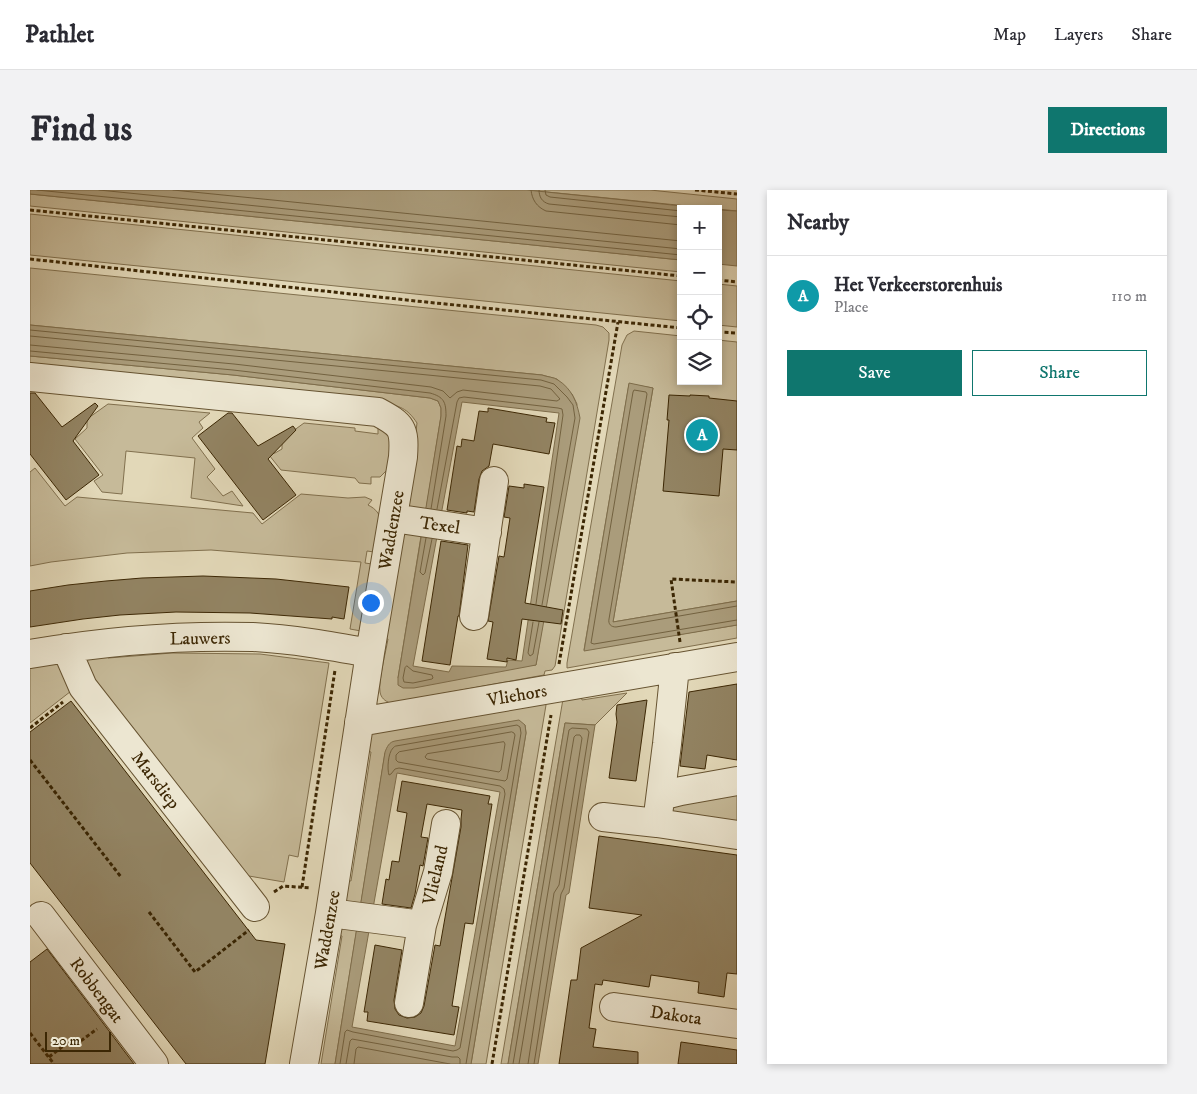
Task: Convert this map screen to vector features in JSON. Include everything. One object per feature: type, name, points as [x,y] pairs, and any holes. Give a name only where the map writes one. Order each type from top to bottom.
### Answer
[{"type":"street","name":"Waddenzee","points":[[30,377],[378,412],[393,420],[402,430],[404,439],[404,520],[370,653],[359,722],[339,907],[304,1064]]},
{"type":"street","points":[[474,616],[494,481]]},
{"type":"street","name":"Texel","points":[[404,520],[487,532]]},
{"type":"street","name":"Lauwers","points":[[30,654],[100,643],[170,638],[254,637],[320,644],[370,653]]},
{"type":"street","name":"Marsdiep","points":[[66,648],[83,687],[255,907]]},
{"type":"street","points":[[657,823],[677,654]]},
{"type":"street","name":"Vliehors","points":[[359,722],[677,654],[737,656]]},
{"type":"street","points":[[661,796],[737,781]]},
{"type":"street","points":[[603,817],[737,835]]},
{"type":"street","name":"Vlieland","points":[[409,1003],[422,925],[438,872],[446,824]]},
{"type":"street","name":"Vlieland","points":[[339,907],[384,920],[422,925]]},
{"type":"street","name":"Robbengat","points":[[34,914],[154,1064]]},
{"type":"street","name":"Dakota","points":[[614,1007],[737,1024]]},
{"type":"path","points":[[695,190],[737,194]]},
{"type":"path","points":[[30,210],[677,276]]},
{"type":"path","points":[[30,259],[677,328]]},
{"type":"path","points":[[722,280],[737,282]]},
{"type":"path","points":[[722,332],[737,333]]},
{"type":"path","points":[[677,654],[671,579],[737,582]]},
{"type":"path","points":[[302,887],[339,647]]},
{"type":"path","points":[[30,728],[83,687]]},
{"type":"path","points":[[30,760],[122,877]]},
{"type":"path","points":[[149,912],[195,972],[251,928],[255,907],[282,886],[302,887],[339,907]]},
{"type":"path","points":[[49,1057],[71,1040],[78,1043],[116,1015]]},
{"type":"path","points":[[30,1032],[54,1064]]},
{"type":"shaded area","points":[[527,190],[650,190],[737,199],[737,211],[722,210],[722,205],[677,205]]},
{"type":"shaded area","points":[[30,194],[677,260],[677,272],[30,206]]},
{"type":"shaded area","points":[[30,214],[677,281],[677,321],[30,255]]},
{"type":"shaded area","points":[[30,268],[603,327],[609,333],[609,340],[555,666],[552,670],[545,671],[544,675],[390,703],[381,696],[380,692],[381,674],[388,639],[383,638],[402,530],[422,530],[398,678],[536,665],[577,404],[572,394],[557,379],[542,375],[30,325]]},
{"type":"shaded area","points":[[722,284],[737,286],[737,327],[722,325]]},
{"type":"shaded area","points":[[634,331],[677,336],[677,385],[722,385],[722,340],[737,342],[737,601],[613,622],[653,388],[629,384],[584,650],[737,625],[737,638],[567,668],[622,345],[627,335]]},
{"type":"shaded area","points":[[30,356],[233,375],[430,398],[438,401],[441,408],[441,416],[425,516],[415,514],[407,503],[417,423],[410,414],[399,407],[383,403],[30,368]]},
{"type":"shaded area","points":[[108,404],[210,413],[199,422],[203,428],[192,438],[215,469],[207,477],[223,496],[232,491],[243,506],[191,498],[195,458],[126,451],[122,494],[102,492],[94,481],[103,475],[75,439],[87,428],[87,419]]},
{"type":"shaded area","points":[[304,423],[355,428],[355,431],[378,434],[378,424],[392,440],[388,469],[380,477],[371,477],[371,484],[359,483],[355,478],[281,470],[269,455],[282,449],[282,439]]},
{"type":"shaded area","points":[[35,468],[65,506],[77,497],[253,513],[262,524],[301,494],[348,498],[365,497],[372,500],[368,505],[378,513],[379,526],[374,552],[367,551],[365,563],[372,564],[361,631],[350,629],[361,562],[211,550],[127,553],[30,566],[30,472]]},
{"type":"shaded area","points":[[104,651],[108,658],[172,653],[260,654],[329,663],[298,857],[289,855],[284,882],[243,875],[87,678],[86,660],[92,654]]},
{"type":"shaded area","points":[[56,662],[75,688],[30,723],[30,668]]},
{"type":"shaded area","points":[[580,692],[582,700],[627,693],[595,725],[565,723],[508,1064],[501,1064],[563,699]]},
{"type":"shaded area","points":[[539,700],[546,705],[486,1064],[471,1064],[526,733],[525,725],[385,753],[360,909],[353,908],[344,900],[343,880],[351,881],[371,752],[363,750],[371,731]]},
{"type":"shaded area","points":[[737,787],[737,824],[676,816],[671,811],[677,796]]},
{"type":"shaded area","points":[[358,922],[335,1064],[321,1064],[342,936],[334,934],[340,923]]},
{"type":"water","points":[[30,190],[527,190],[677,205],[677,260],[30,194]]},
{"type":"water","points":[[722,210],[737,211],[737,266],[722,264]]},
{"type":"water","points":[[30,325],[542,375],[555,378],[567,387],[573,396],[580,418],[536,665],[414,688],[403,688],[398,685],[441,416],[441,408],[438,401],[430,398],[233,375],[30,356]],"holes":[[[462,402],[559,413],[522,661],[508,660],[506,667],[452,666],[449,672],[413,666]]]},
{"type":"water","points":[[629,383],[653,388],[613,622],[737,601],[737,625],[584,651]]},
{"type":"water","points":[[519,720],[525,725],[526,733],[471,1064],[335,1064],[387,747],[393,742]],"holes":[[[397,773],[500,792],[455,1046],[352,1027]]]},
{"type":"water","points":[[565,723],[595,725],[569,893],[566,895],[538,1064],[508,1064]]},
{"type":"building","points":[[30,393],[35,393],[62,427],[95,403],[98,406],[73,441],[99,475],[66,500],[30,454]]},
{"type":"building","points":[[669,395],[709,396],[709,398],[737,401],[737,450],[723,449],[719,496],[663,491],[669,420],[667,420]]},
{"type":"building","points":[[488,408],[547,418],[546,422],[555,423],[549,454],[493,444],[489,466],[482,471],[479,479],[474,512],[467,511],[467,513],[447,510],[457,446],[461,447],[462,439],[474,441],[479,411],[488,412]]},
{"type":"building","points":[[228,413],[232,413],[258,446],[293,426],[296,430],[268,459],[296,495],[263,520],[198,436]]},
{"type":"building","points":[[524,484],[544,487],[525,603],[563,610],[561,624],[522,619],[516,660],[507,658],[507,662],[487,659],[493,622],[488,621],[499,556],[504,557],[510,518],[504,517],[509,486],[524,488]]},
{"type":"building","points":[[441,541],[468,545],[459,616],[450,665],[422,661]]},
{"type":"building","points":[[203,576],[276,579],[349,587],[344,619],[250,613],[176,612],[120,615],[30,627],[30,591],[106,581]]},
{"type":"building","points":[[737,684],[737,760],[707,755],[705,769],[680,766],[689,692]]},
{"type":"building","points":[[647,700],[636,781],[609,778],[617,722],[617,705]]},
{"type":"building","points":[[71,701],[256,940],[285,944],[265,1064],[186,1064],[30,863],[30,732]]},
{"type":"building","points":[[402,781],[490,796],[488,804],[492,804],[473,924],[465,923],[452,1006],[459,1007],[454,1035],[367,1021],[368,1012],[364,1012],[375,945],[402,950],[394,1000],[395,1009],[399,1015],[407,1018],[415,1017],[421,1013],[424,1006],[435,945],[440,946],[461,827],[462,810],[427,804],[421,837],[428,838],[423,866],[420,865],[411,908],[382,904],[386,879],[389,880],[392,861],[399,862],[407,813],[397,811]]},
{"type":"building","points":[[599,836],[737,855],[737,974],[727,973],[724,997],[698,993],[699,982],[651,975],[649,987],[603,980],[602,985],[595,984],[589,1028],[596,1029],[593,1047],[638,1052],[638,1064],[559,1064],[571,980],[577,980],[581,948],[642,915],[589,908]]},
{"type":"building","points":[[47,949],[134,1064],[30,1064],[30,962]]},
{"type":"building","points":[[681,1042],[737,1050],[737,1064],[678,1064]]},
{"type":"place","name":"Het Verkeerstorenhuis","points":[[702,435]]}]
